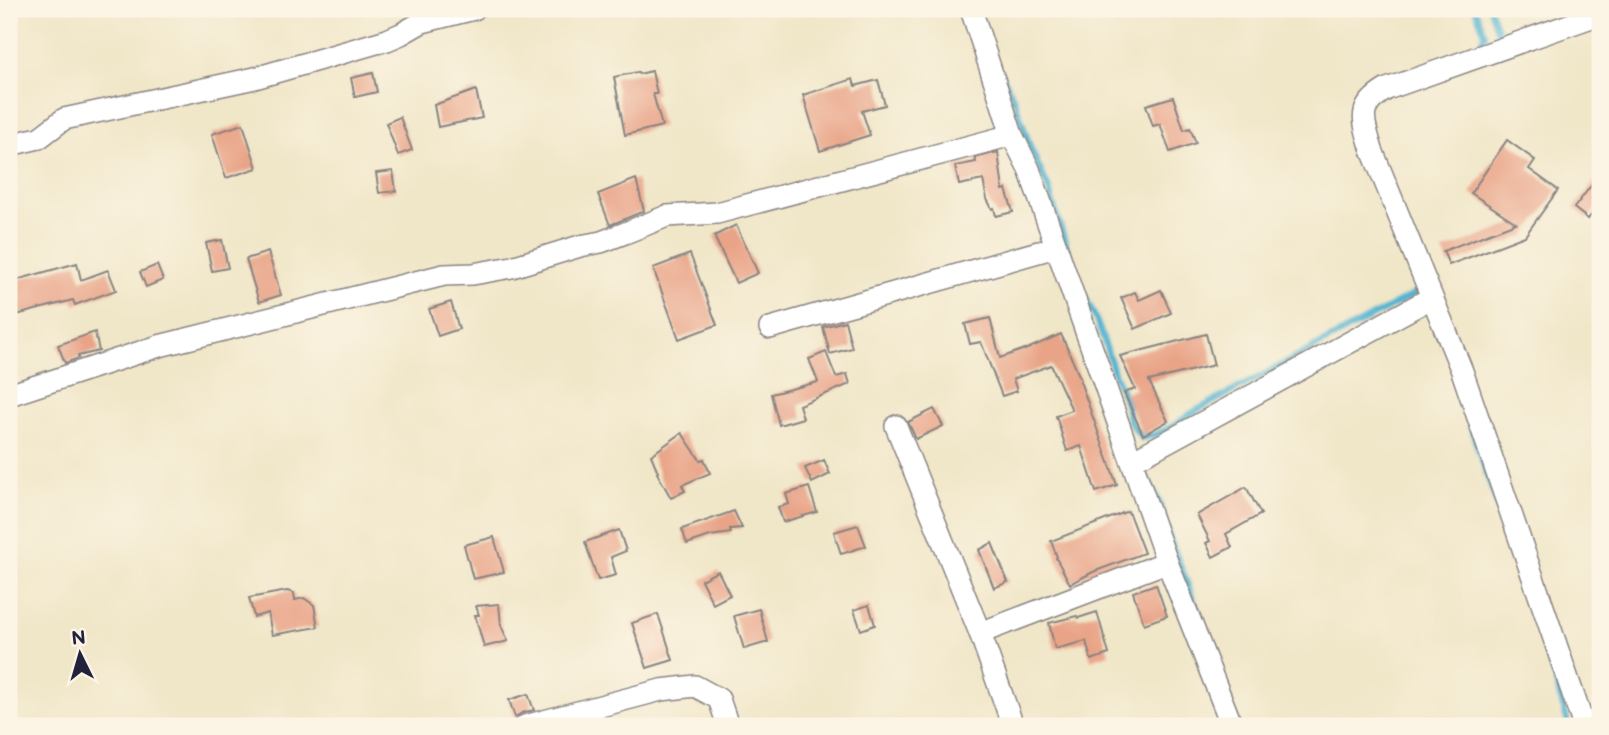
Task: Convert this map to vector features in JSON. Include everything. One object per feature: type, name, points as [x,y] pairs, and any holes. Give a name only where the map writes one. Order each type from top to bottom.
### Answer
[{"type":"street","points":[[9,145],[39,138],[64,119],[255,78],[387,40],[422,22],[474,9]]},
{"type":"street","points":[[971,9],[1012,135],[1029,169],[1167,562],[1232,726]]},
{"type":"street","points":[[1584,726],[1462,371],[1371,150],[1364,117],[1366,106],[1373,97],[1387,89],[1600,14]]},
{"type":"street","points":[[9,395],[173,343],[443,275],[473,274],[512,267],[601,242],[667,216],[717,213],[1012,135]]},
{"type":"street","points":[[769,328],[1056,247]]},
{"type":"street","points":[[1132,461],[1431,298]]},
{"type":"street","points":[[896,426],[980,633],[1013,726]]},
{"type":"street","points":[[980,633],[1167,562]]},
{"type":"street","points":[[525,726],[661,690],[695,686],[719,699],[728,726]]},
{"type":"building","points":[[652,71],[657,94],[653,94],[662,126],[625,135],[614,77]]},
{"type":"building","points":[[373,73],[377,92],[355,97],[351,78]]},
{"type":"building","points":[[853,79],[855,86],[878,80],[885,105],[862,111],[870,135],[820,151],[803,95]]},
{"type":"building","points":[[476,90],[482,118],[438,127],[434,105]]},
{"type":"building","points":[[1173,97],[1184,130],[1190,128],[1196,143],[1170,152],[1160,124],[1153,126],[1146,105]]},
{"type":"building","points":[[400,117],[412,150],[398,155],[386,123]]},
{"type":"building","points":[[243,124],[257,168],[226,178],[212,134]]},
{"type":"building","points":[[1507,140],[1535,160],[1529,169],[1558,190],[1525,236],[1449,265],[1443,251],[1516,223],[1471,193]]},
{"type":"building","points":[[998,152],[1003,190],[1006,189],[1013,212],[996,216],[987,199],[983,180],[959,185],[955,166],[976,162],[975,158]]},
{"type":"building","points":[[393,171],[396,191],[379,193],[376,173]]},
{"type":"building","points":[[1600,174],[1600,204],[1588,219],[1574,208]]},
{"type":"building","points":[[636,179],[644,211],[610,225],[598,194]]},
{"type":"building","points":[[736,225],[758,273],[736,283],[714,236]]},
{"type":"building","points":[[222,240],[228,268],[212,271],[206,243]]},
{"type":"building","points":[[268,252],[281,295],[259,302],[246,259]]},
{"type":"building","points":[[690,254],[717,325],[679,339],[653,268]]},
{"type":"building","points":[[77,263],[81,280],[108,270],[116,290],[75,305],[73,300],[9,317],[9,282]]},
{"type":"building","points":[[157,265],[163,280],[146,287],[140,272]]},
{"type":"building","points":[[1161,290],[1171,313],[1135,329],[1121,298],[1135,292],[1139,300]]},
{"type":"building","points":[[451,302],[459,329],[438,336],[429,309]]},
{"type":"building","points":[[990,318],[1000,358],[1061,334],[1081,380],[1117,485],[1096,492],[1081,446],[1067,451],[1056,416],[1072,410],[1051,365],[1013,379],[1017,391],[1002,396],[981,342],[970,344],[965,324]]},
{"type":"building","points":[[845,321],[852,348],[830,354],[823,327]]},
{"type":"building","points":[[95,332],[99,351],[78,356],[79,358],[65,363],[58,345]]},
{"type":"building","points":[[1206,334],[1214,365],[1149,381],[1168,421],[1143,435],[1124,393],[1135,389],[1120,356]]},
{"type":"building","points":[[826,352],[836,377],[847,374],[850,384],[799,405],[803,418],[779,425],[771,394],[818,382],[809,359]]},
{"type":"building","points":[[934,409],[943,426],[916,439],[908,422]]},
{"type":"building","points":[[682,433],[700,460],[704,459],[710,473],[682,485],[685,491],[671,498],[657,473],[651,455]]},
{"type":"building","points":[[824,460],[830,474],[812,483],[805,468]]},
{"type":"building","points":[[809,487],[817,512],[783,522],[778,507],[789,504],[786,494]]},
{"type":"building","points":[[1246,487],[1261,514],[1226,534],[1232,547],[1213,557],[1206,543],[1210,541],[1197,515]]},
{"type":"building","points":[[734,511],[742,528],[730,529],[731,533],[710,536],[687,544],[682,529]]},
{"type":"building","points":[[1128,511],[1144,553],[1093,572],[1070,584],[1056,558],[1051,541]]},
{"type":"building","points":[[858,525],[866,546],[841,554],[834,532]]},
{"type":"building","points":[[619,530],[626,551],[611,557],[616,575],[598,580],[585,542]]},
{"type":"building","points":[[494,537],[504,572],[473,579],[464,545]]},
{"type":"building","points":[[992,543],[1008,582],[994,588],[979,550]]},
{"type":"building","points":[[718,571],[730,595],[713,604],[701,580]]},
{"type":"building","points":[[1156,584],[1167,616],[1144,624],[1133,592]]},
{"type":"building","points":[[287,591],[294,593],[295,600],[304,598],[314,605],[318,627],[272,635],[268,613],[254,617],[249,598]]},
{"type":"building","points":[[499,604],[501,625],[508,641],[484,647],[475,615],[479,615],[476,606]]},
{"type":"building","points":[[869,605],[875,625],[861,630],[854,610]]},
{"type":"building","points":[[759,609],[768,642],[744,649],[734,616]]},
{"type":"building","points":[[1097,612],[1109,654],[1091,660],[1086,641],[1055,649],[1049,623]]},
{"type":"building","points":[[658,614],[673,660],[647,668],[632,623]]},
{"type":"building","points":[[528,694],[534,710],[515,717],[509,700]]},
{"type":"waterway","points":[[1474,50],[1479,47],[1485,34],[1475,9]]},
{"type":"waterway","points":[[1490,9],[1500,44]]},
{"type":"waterway","points":[[1002,74],[1048,187],[1070,257]]},
{"type":"waterway","points":[[1083,293],[1100,331],[1130,420],[1142,438],[1168,429],[1190,414],[1420,291],[1419,286]]},
{"type":"waterway","points":[[1469,422],[1505,528]]},
{"type":"waterway","points":[[1148,479],[1159,501],[1206,633]]},
{"type":"waterway","points":[[1535,614],[1569,726]]}]
